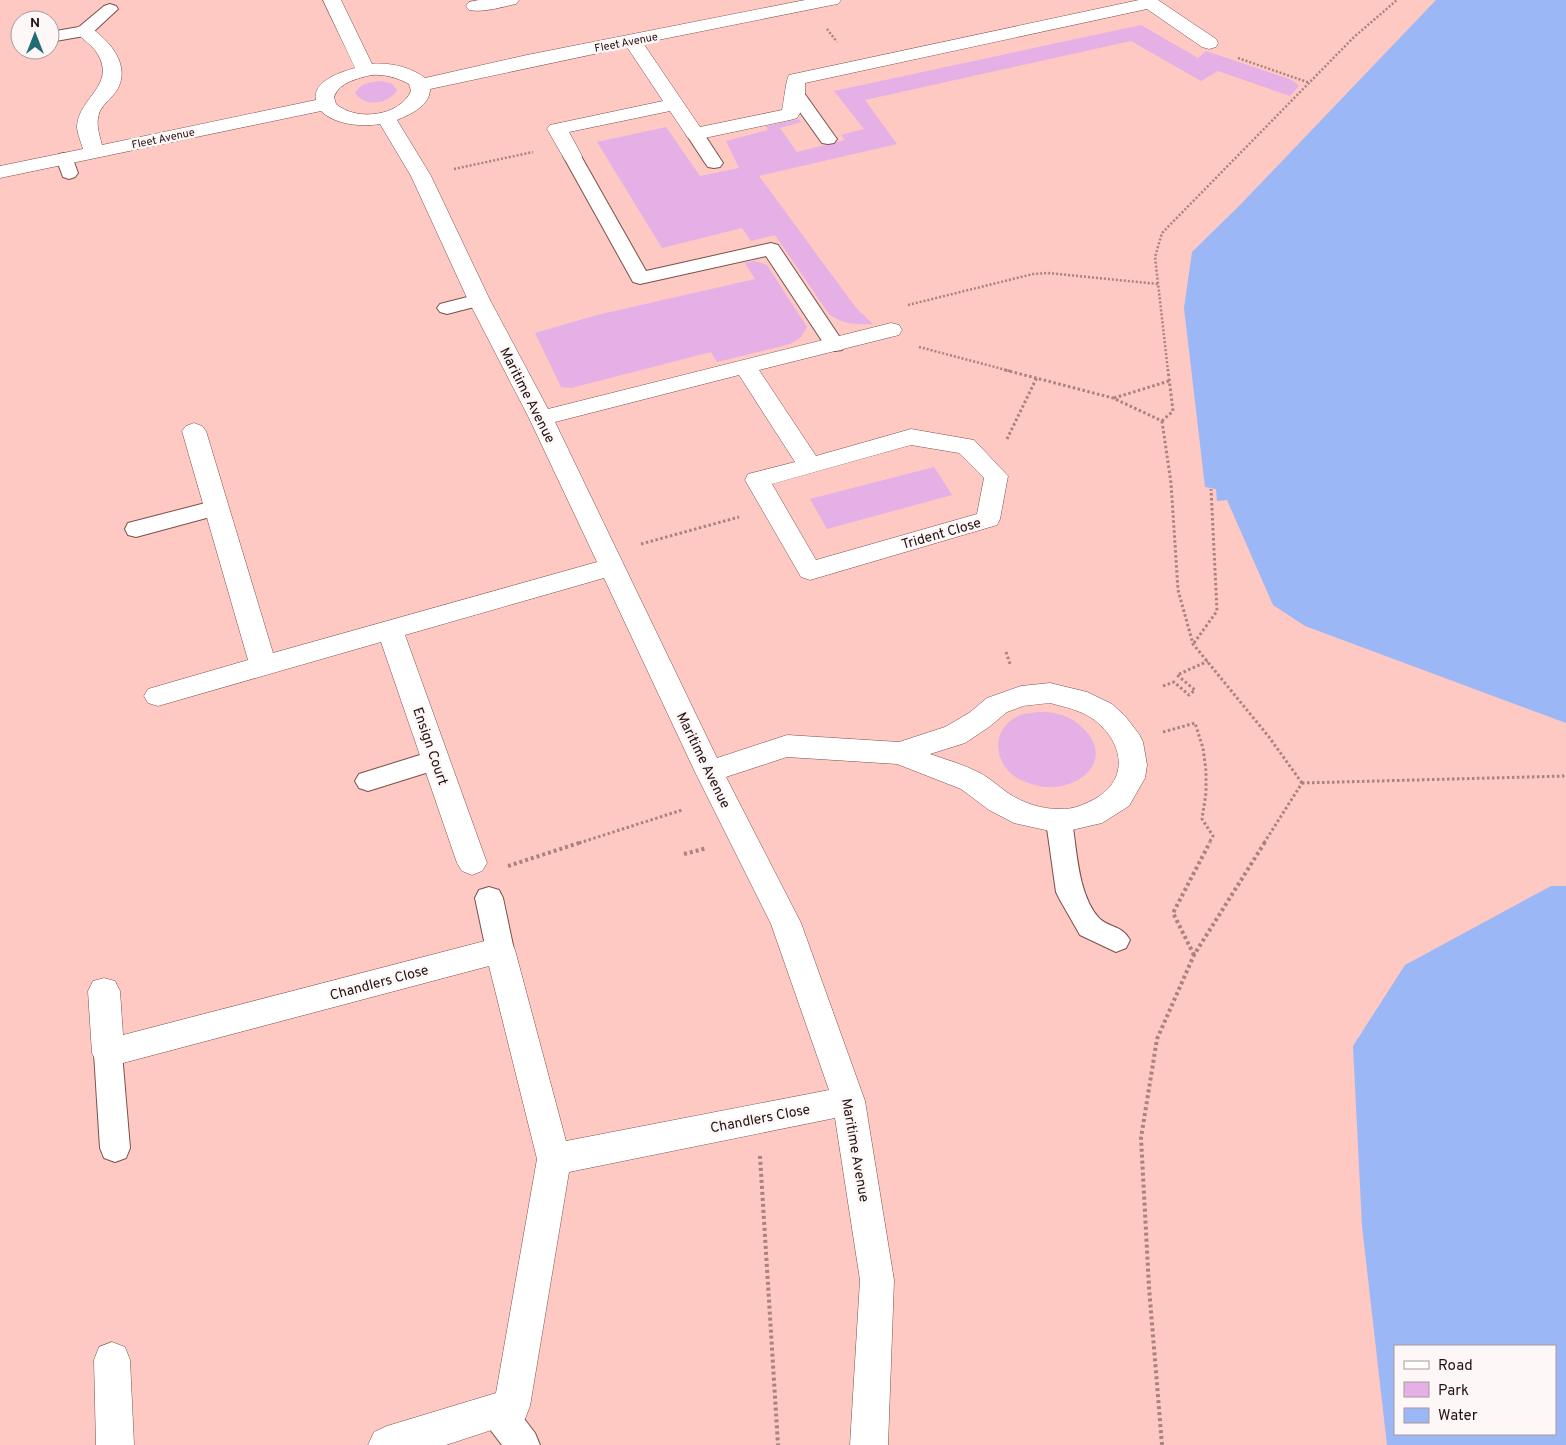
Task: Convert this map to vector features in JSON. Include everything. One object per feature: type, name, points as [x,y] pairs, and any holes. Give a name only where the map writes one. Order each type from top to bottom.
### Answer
[{"type":"street","points":[[332,0],[364,70]]},
{"type":"street","points":[[475,6],[510,0]]},
{"type":"street","name":"Fleet Avenue","points":[[420,85],[632,41],[786,4],[808,5],[832,0]]},
{"type":"street","points":[[632,41],[695,134],[790,114],[796,94],[796,79],[1150,3],[1209,43]]},
{"type":"street","points":[[84,31],[105,49],[113,68],[109,88],[91,109],[88,127],[94,152]]},
{"type":"street","points":[[379,69],[406,73],[420,85],[422,93],[411,108],[386,118],[363,120],[342,116],[332,111],[326,104],[325,96],[329,88],[338,80],[364,70],[379,69]]},
{"type":"street","name":"Fleet Avenue","points":[[0,172],[67,166],[94,152],[326,104]]},
{"type":"street","points":[[569,151],[557,129],[674,104]]},
{"type":"street","name":"Maritime Avenue","points":[[386,118],[421,176],[479,300],[541,418],[709,772],[786,923],[849,1100],[877,1280],[869,1445]]},
{"type":"street","points":[[541,418],[887,331]]},
{"type":"street","points":[[745,367],[810,466]]},
{"type":"street","points":[[194,431],[264,666]]},
{"type":"street","name":"Trident Close","points":[[911,437],[966,446],[996,476],[988,519],[810,571],[757,480],[810,466],[911,437]]},
{"type":"street","points":[[158,696],[612,567]]},
{"type":"street","name":"Ensign Court","points":[[390,630],[472,863]]},
{"type":"street","points":[[709,772],[787,746],[898,753],[971,781],[999,802],[1024,815],[1059,821],[1092,815],[1119,798],[1131,778],[1133,765],[1129,742],[1115,723],[1102,711],[1077,699],[1050,694],[1021,696],[997,705],[979,720],[955,735],[898,753]]},
{"type":"street","points":[[387,1445],[512,1406],[554,1159],[500,950]]},
{"type":"street","name":"Chandlers Close","points":[[108,1053],[500,950]]},
{"type":"street","points":[[104,991],[108,1053]]},
{"type":"street","name":"Chandlers Close","points":[[554,1159],[849,1100]]},
{"type":"street","points":[[112,1360],[115,1445]]},
{"type":"lane","points":[[60,36],[84,31],[110,10]]},
{"type":"lane","points":[[796,94],[828,140]]},
{"type":"lane","points":[[695,134],[714,163]]},
{"type":"lane","points":[[569,151],[640,278],[771,249],[835,345]]},
{"type":"lane","points":[[447,308],[479,300]]},
{"type":"lane","points":[[136,529],[217,508]]},
{"type":"lane","points":[[368,781],[436,760]]},
{"type":"lane","points":[[1059,821],[1070,892],[1090,928],[1116,940]]},
{"type":"lane","points":[[489,898],[500,950]]},
{"type":"lane","points":[[108,1053],[115,1148]]},
{"type":"lane","points":[[497,1411],[523,1445]]},
{"type":"path","points":[[1162,421],[1173,411],[1155,257],[1162,233],[1354,37],[1397,0]]},
{"type":"path","points":[[808,5],[857,66]]},
{"type":"path","points":[[1209,43],[1217,51],[1310,83]]},
{"type":"path","points":[[445,171],[569,151]]},
{"type":"path","points":[[1158,284],[1048,273],[1032,274],[871,314],[887,331],[904,343],[1113,398],[1162,421]]},
{"type":"path","points":[[981,462],[1001,450],[1038,377]]},
{"type":"path","points":[[1113,398],[1170,381]]},
{"type":"path","points":[[1162,421],[1171,483],[1178,590],[1193,644],[1269,737],[1302,783]]},
{"type":"path","points":[[1193,644],[1217,611],[1211,488]]},
{"type":"path","points":[[634,546],[773,507]]},
{"type":"path","points":[[1163,686],[1174,682],[1189,695],[1195,690],[1177,675],[1208,661]]},
{"type":"path","points":[[1129,742],[1195,723],[1200,737],[1208,771],[1202,819],[1213,836],[1173,913],[1194,955]]},
{"type":"path","points":[[1302,783],[1566,776]]},
{"type":"path","points":[[1162,1445],[1149,1287],[1141,1138],[1157,1039],[1194,955],[1302,783]]},
{"type":"path","points":[[508,866],[682,810]]},
{"type":"path","points":[[684,854],[708,848]]},
{"type":"path","points":[[760,1150],[778,1445]]},
{"type":"green space","points":[[1141,25],[1198,58],[1206,51],[1292,80],[1299,86],[1290,96],[1218,71],[1201,81],[1131,41],[865,100],[897,144],[759,176],[857,309],[873,324],[850,323],[839,320],[829,314],[775,235],[751,241],[742,228],[662,248],[597,142],[666,127],[700,176],[739,168],[726,141],[768,130],[766,126],[799,119],[801,122],[780,128],[797,152],[845,140],[841,135],[864,129],[834,91]]},
{"type":"green space","points":[[382,81],[392,84],[397,90],[383,101],[365,101],[355,93],[366,84]]},
{"type":"green space","points":[[754,261],[767,265],[807,327],[800,338],[790,344],[717,362],[711,352],[571,388],[561,387],[535,333],[597,315],[755,279],[745,263]]},
{"type":"green space","points":[[934,467],[952,495],[827,529],[810,499]]},
{"type":"green space","points":[[1039,712],[1056,713],[1065,716],[1084,729],[1093,742],[1096,754],[1093,765],[1086,774],[1075,781],[1063,786],[1035,785],[1015,777],[1002,761],[998,746],[999,738],[1006,725],[1020,715]]},
{"type":"water","points":[[1436,0],[1566,0],[1566,723],[1305,626],[1273,605],[1227,500],[1217,501],[1216,489],[1205,487],[1184,308],[1192,252],[1241,204]]},
{"type":"water","points":[[1551,886],[1566,886],[1566,1445],[1387,1445],[1362,1226],[1353,1046],[1405,965]]}]
